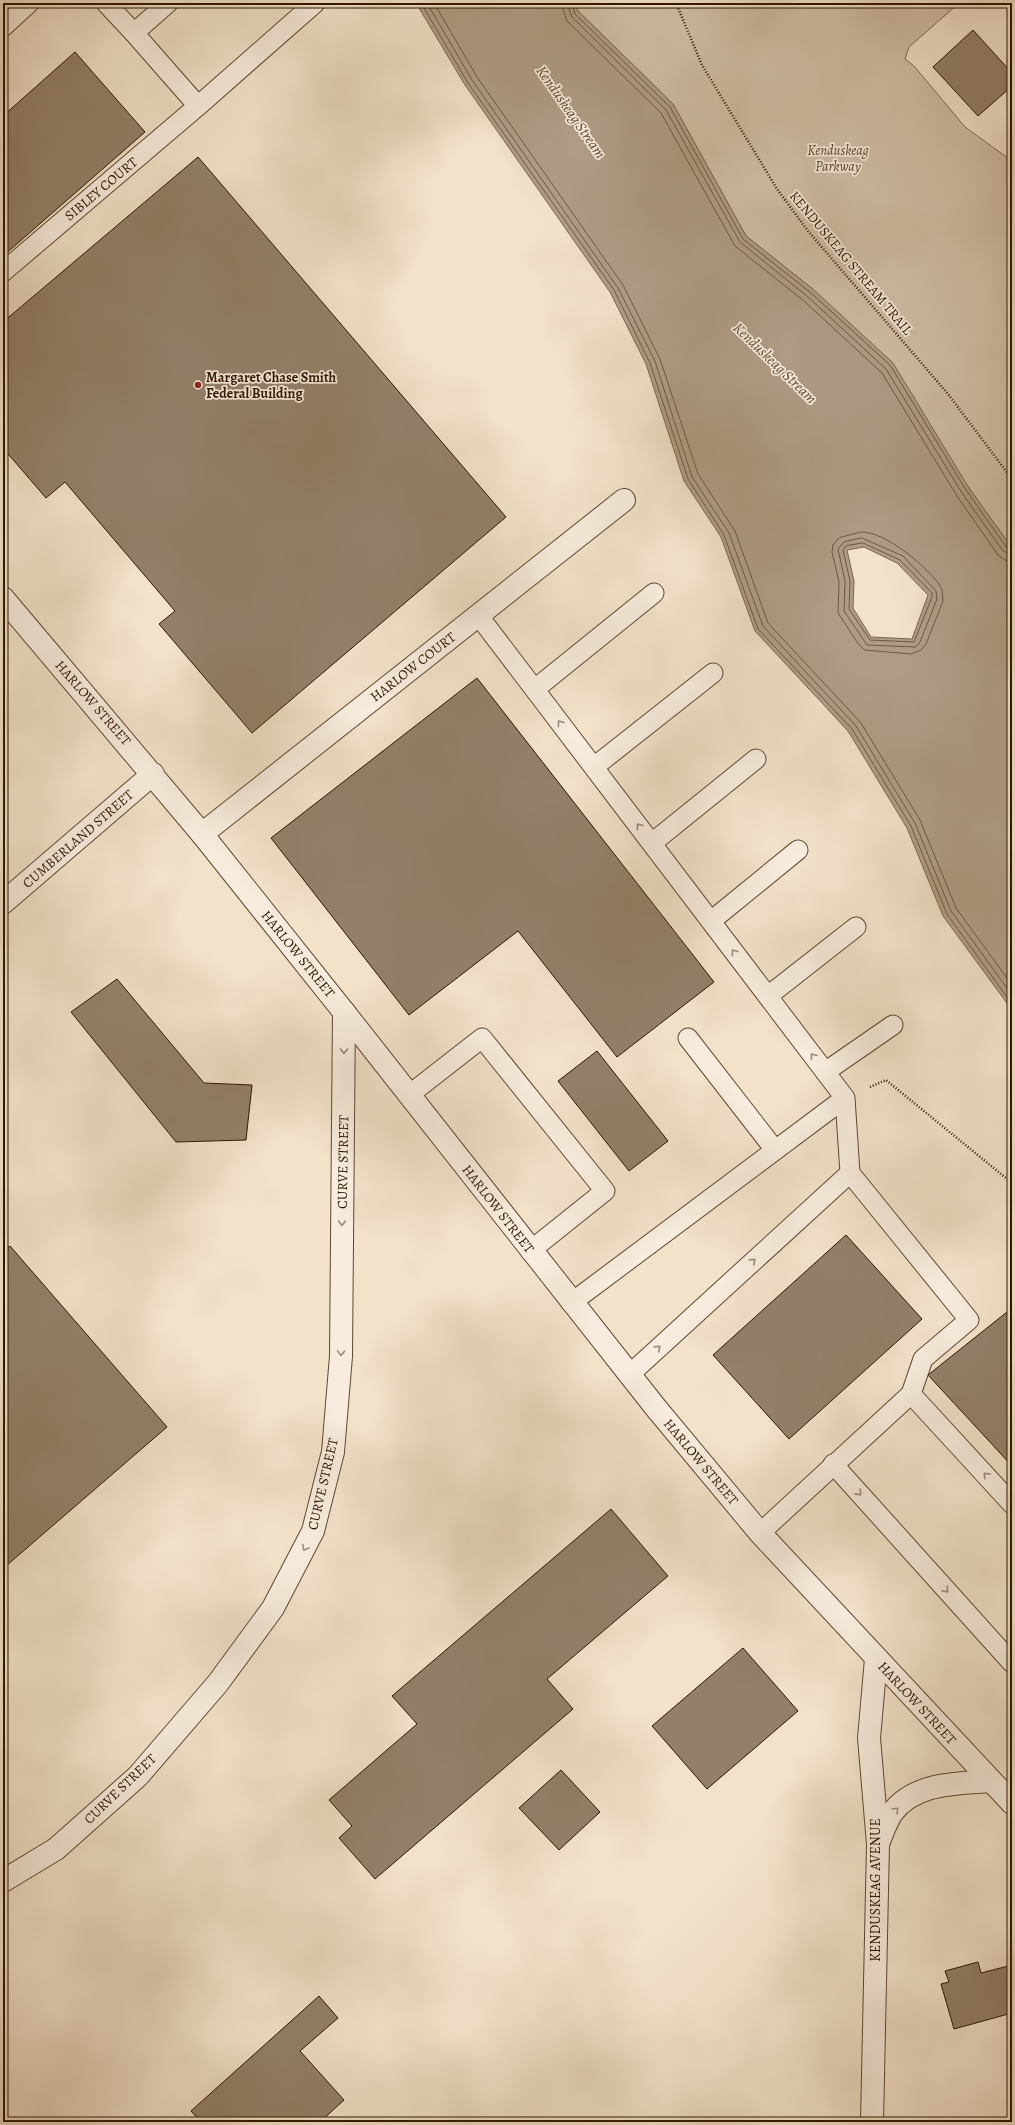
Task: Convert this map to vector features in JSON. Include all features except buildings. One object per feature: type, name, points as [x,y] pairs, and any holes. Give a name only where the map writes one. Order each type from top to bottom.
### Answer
[{"type":"street","name":"HARLOW COURT","points":[[202,834],[624,500]]},
{"type":"street","name":"HARLOW STREET","points":[[3,598],[153,774],[202,834],[344,1012],[571,1303],[760,1533],[1012,1803]]},
{"type":"street","name":"CUMBERLAND STREET","points":[[3,904],[153,774]]},
{"type":"street","name":"CURVE STREET","points":[[3,1881],[56,1849],[138,1776],[218,1683],[273,1608],[313,1531],[333,1452],[341,1356],[344,1012]]},
{"type":"street","name":"KENDUSKEAG AVENUE","points":[[872,2122],[878,1844],[869,1738],[876,1659]]},
{"type":"street","points":[[878,1844],[892,1813],[914,1793],[941,1786],[991,1781]]},
{"type":"lane","points":[[3,27],[30,3]]},
{"type":"lane","points":[[106,3],[198,106]]},
{"type":"lane","points":[[134,33],[168,3]]},
{"type":"lane","name":"SIBLEY COURT","points":[[3,272],[198,106],[315,3]]},
{"type":"lane","points":[[535,689],[654,593]]},
{"type":"lane","points":[[478,615],[845,1098],[850,1173],[969,1320],[923,1359],[911,1394],[833,1464],[760,1533]]},
{"type":"lane","points":[[594,767],[713,673]]},
{"type":"lane","points":[[652,843],[756,758]]},
{"type":"lane","points":[[711,922],[798,850]]},
{"type":"lane","points":[[768,996],[856,927]]},
{"type":"lane","points":[[825,1072],[893,1025]]},
{"type":"lane","points":[[409,1095],[482,1038],[605,1191],[530,1251]]},
{"type":"lane","points":[[688,1038],[775,1150]]},
{"type":"lane","points":[[571,1303],[845,1098]]},
{"type":"lane","points":[[629,1375],[850,1173]]},
{"type":"lane","points":[[911,1394],[1012,1504]]},
{"type":"lane","points":[[833,1464],[1012,1663]]},
{"type":"path","name":"KENDUSKEAG STREAM TRAIL","points":[[676,3],[702,65],[777,189],[808,231],[948,394],[1012,479]]},
{"type":"path","points":[[845,1098],[886,1080],[1012,1183]]},
{"type":"green space","name":"Kenduskeag Parkway","points":[[575,3],[959,3],[909,47],[905,59],[914,66],[965,127],[1012,161],[1012,548],[969,488],[814,290],[746,236],[673,104],[578,11]]},
{"type":"water","name":"Kenduskeag Stream","points":[[416,3],[575,3],[578,11],[673,104],[746,236],[814,290],[893,363],[969,488],[1012,548],[1012,1010],[943,916],[907,828],[848,731],[755,631],[721,537],[684,481],[646,364],[610,292],[465,85]],"holes":[[[864,547],[897,563],[928,595],[912,639],[871,637],[853,608],[854,581],[847,550]]]},
{"type":"place","name":"Margaret Chase Smith Federal Building","points":[[198,385]]}]
